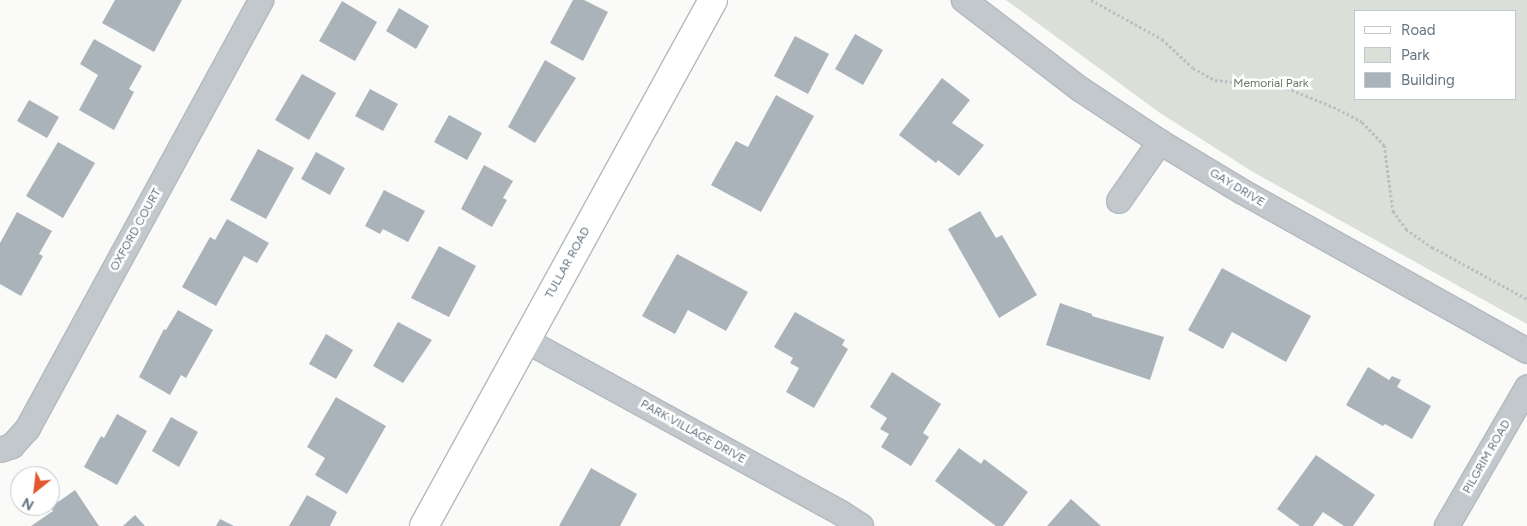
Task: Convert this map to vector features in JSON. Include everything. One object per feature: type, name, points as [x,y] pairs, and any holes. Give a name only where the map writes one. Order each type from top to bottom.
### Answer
[{"type":"main road","name":"TULLAR ROAD","points":[[424,526],[713,0]]},
{"type":"street","name":"OXFORD COURT","points":[[0,450],[12,446],[28,428],[262,0]]},
{"type":"street","name":"GAY DRIVE","points":[[964,0],[1080,90],[1160,142],[1243,192],[1527,351]]},
{"type":"street","points":[[1119,201],[1160,142]]},
{"type":"street","name":"PARK VILLAGE DRIVE","points":[[525,340],[841,513],[861,526]]},
{"type":"street","name":"PILGRIM ROAD","points":[[1447,526],[1527,388]]},
{"type":"path","points":[[1091,0],[1162,39],[1193,68],[1215,80],[1287,88],[1338,109],[1362,122],[1384,146],[1393,211],[1406,229],[1432,247],[1527,299]]},
{"type":"green space","name":"Memorial Park","points":[[1006,0],[1527,0],[1527,324],[1253,172],[1160,113]]},
{"type":"building","points":[[115,0],[182,0],[154,52],[102,23]]},
{"type":"building","points":[[573,0],[584,0],[608,12],[583,61],[550,43]]},
{"type":"building","points":[[342,1],[377,22],[355,61],[319,41]]},
{"type":"building","points":[[399,8],[429,26],[416,49],[386,31]]},
{"type":"building","points":[[855,34],[883,50],[863,85],[835,69]]},
{"type":"building","points":[[795,36],[829,54],[808,94],[774,76]]},
{"type":"building","points":[[94,39],[142,66],[129,89],[134,92],[114,130],[79,110],[98,75],[80,64]]},
{"type":"building","points":[[545,60],[576,78],[535,143],[508,127]]},
{"type":"building","points":[[302,74],[336,93],[309,140],[275,120]]},
{"type":"building","points":[[942,78],[970,100],[952,123],[984,145],[959,176],[938,160],[936,163],[899,135]]},
{"type":"building","points":[[370,89],[398,104],[383,131],[355,116]]},
{"type":"building","points":[[776,95],[814,116],[761,212],[711,185],[736,141],[748,147]]},
{"type":"building","points":[[29,100],[59,117],[47,138],[17,121]]},
{"type":"building","points":[[449,115],[482,133],[467,160],[434,142]]},
{"type":"building","points":[[58,142],[95,163],[63,218],[26,196]]},
{"type":"building","points":[[258,149],[294,168],[266,219],[230,200]]},
{"type":"building","points":[[316,152],[345,168],[330,195],[301,179]]},
{"type":"building","points":[[484,165],[513,181],[503,198],[507,200],[492,227],[461,209]]},
{"type":"building","points":[[384,190],[425,211],[408,242],[383,229],[380,234],[365,226]]},
{"type":"building","points":[[980,211],[996,238],[1002,235],[1037,295],[999,318],[948,229]]},
{"type":"building","points":[[17,212],[52,231],[39,254],[43,256],[21,296],[0,284],[0,243]]},
{"type":"building","points":[[227,219],[269,243],[257,263],[244,256],[216,306],[182,287],[210,237],[215,240]]},
{"type":"building","points":[[439,246],[476,266],[449,317],[411,298]]},
{"type":"building","points":[[677,254],[748,292],[726,331],[688,310],[675,334],[642,316]]},
{"type":"building","points":[[1222,268],[1311,316],[1286,362],[1232,332],[1223,349],[1188,330]]},
{"type":"building","points":[[1060,303],[1092,314],[1092,316],[1164,337],[1150,380],[1046,345]]},
{"type":"building","points":[[178,310],[213,330],[186,378],[181,375],[170,395],[139,377],[164,329],[166,330]]},
{"type":"building","points":[[795,312],[845,340],[842,345],[848,349],[814,408],[786,392],[799,368],[790,363],[793,358],[774,347]]},
{"type":"building","points":[[398,322],[432,340],[403,383],[373,366]]},
{"type":"building","points":[[326,334],[353,350],[336,379],[309,364]]},
{"type":"building","points":[[1368,367],[1389,380],[1392,376],[1401,380],[1397,387],[1431,406],[1412,439],[1385,424],[1383,426],[1346,405]]},
{"type":"building","points":[[892,372],[941,404],[923,433],[929,437],[911,466],[881,447],[889,434],[880,429],[887,418],[870,407]]},
{"type":"building","points":[[336,397],[386,426],[347,494],[315,475],[325,458],[307,447]]},
{"type":"building","points":[[117,414],[147,431],[117,485],[84,467],[101,436],[104,438]]},
{"type":"building","points":[[171,417],[198,432],[179,467],[152,451]]},
{"type":"building","points":[[959,448],[981,464],[984,459],[1028,492],[1003,526],[996,526],[935,481]]},
{"type":"building","points":[[1316,455],[1375,495],[1353,526],[1344,526],[1323,512],[1313,526],[1300,526],[1277,509]]},
{"type":"building","points":[[591,468],[637,494],[620,526],[559,526]]},
{"type":"building","points":[[75,490],[99,526],[31,526],[46,516],[60,516],[60,501]]},
{"type":"building","points":[[307,495],[337,512],[330,526],[289,526]]},
{"type":"building","points":[[1071,499],[1101,526],[1047,526]]},
{"type":"building","points":[[135,515],[145,526],[123,526]]},
{"type":"building","points":[[220,519],[234,526],[216,526]]}]
